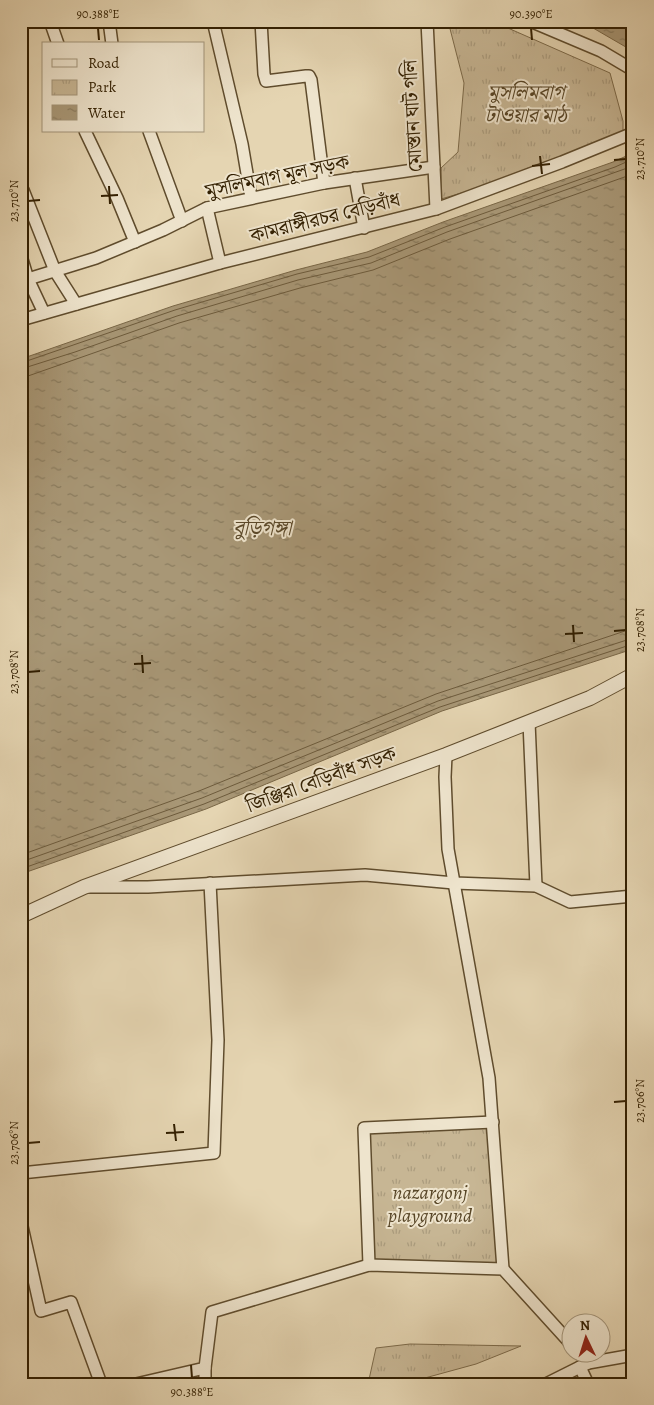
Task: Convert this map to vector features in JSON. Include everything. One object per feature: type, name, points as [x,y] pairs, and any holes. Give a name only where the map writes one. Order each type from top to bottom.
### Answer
[{"type":"street","points":[[50,21],[57,42]]},
{"type":"street","points":[[109,21],[112,42]]},
{"type":"street","points":[[213,21],[242,144],[251,197]]},
{"type":"street","points":[[260,21],[266,81],[306,76],[309,76],[311,80],[324,184]]},
{"type":"street","name":"মোস্তান ঘাট গলি","points":[[427,21],[436,209]]},
{"type":"street","points":[[530,21],[601,51],[633,70]]},
{"type":"street","points":[[85,132],[118,198],[135,242]]},
{"type":"street","points":[[149,132],[182,221]]},
{"type":"street","name":"কামরাঙ্গীরচর বেড়িবাঁধ","points":[[21,320],[220,262],[436,209],[562,162],[633,132]]},
{"type":"street","name":"মুসলিমবাগ মূল সড়ক","points":[[25,278],[96,258],[182,221],[207,208],[251,197],[355,178],[434,167]]},
{"type":"street","points":[[355,178],[364,228]]},
{"type":"street","points":[[21,189],[24,190],[55,271],[76,304]]},
{"type":"street","points":[[207,208],[220,262]]},
{"type":"street","points":[[21,256],[25,278],[44,313]]},
{"type":"street","name":"জিঞ্জিরা বেড়িবাঁধ সড়ক","points":[[21,916],[84,887],[446,755],[590,698],[633,675]]},
{"type":"street","points":[[529,722],[536,886]]},
{"type":"street","points":[[446,755],[448,849],[489,1078],[503,1269],[562,1334]]},
{"type":"street","points":[[84,887],[148,887],[364,875],[454,883],[536,886],[570,902],[633,896]]},
{"type":"street","points":[[21,1173],[214,1153],[218,1040],[210,883]]},
{"type":"street","points":[[370,1265],[364,1128],[493,1122]]},
{"type":"street","points":[[21,1222],[41,1311],[71,1302],[101,1384]]},
{"type":"street","points":[[205,1384],[205,1368],[212,1312],[370,1265],[503,1269]]},
{"type":"street","points":[[546,1384],[584,1365],[633,1355]]},
{"type":"street","points":[[583,1362],[588,1384]]},
{"type":"street","points":[[138,1384],[205,1368]]},
{"type":"green space","name":"মুসলিমবাগ টাওয়ার মাঠ","points":[[448,21],[492,21],[610,73],[623,121],[623,133],[475,189],[441,199],[441,168],[458,152],[464,83]]},
{"type":"green space","name":"nazargonj playground","points":[[493,1122],[503,1269],[369,1265],[364,1128]]},
{"type":"green space","points":[[410,1344],[521,1346],[476,1364],[403,1384],[368,1384],[376,1348]]},
{"type":"water","points":[[581,21],[633,21],[633,52],[631,50]]},
{"type":"water","name":"বুড়িগঙ্গা","points":[[633,153],[633,649],[442,711],[206,809],[21,874],[21,359],[173,306],[296,270],[367,252],[443,222],[613,162]]}]
